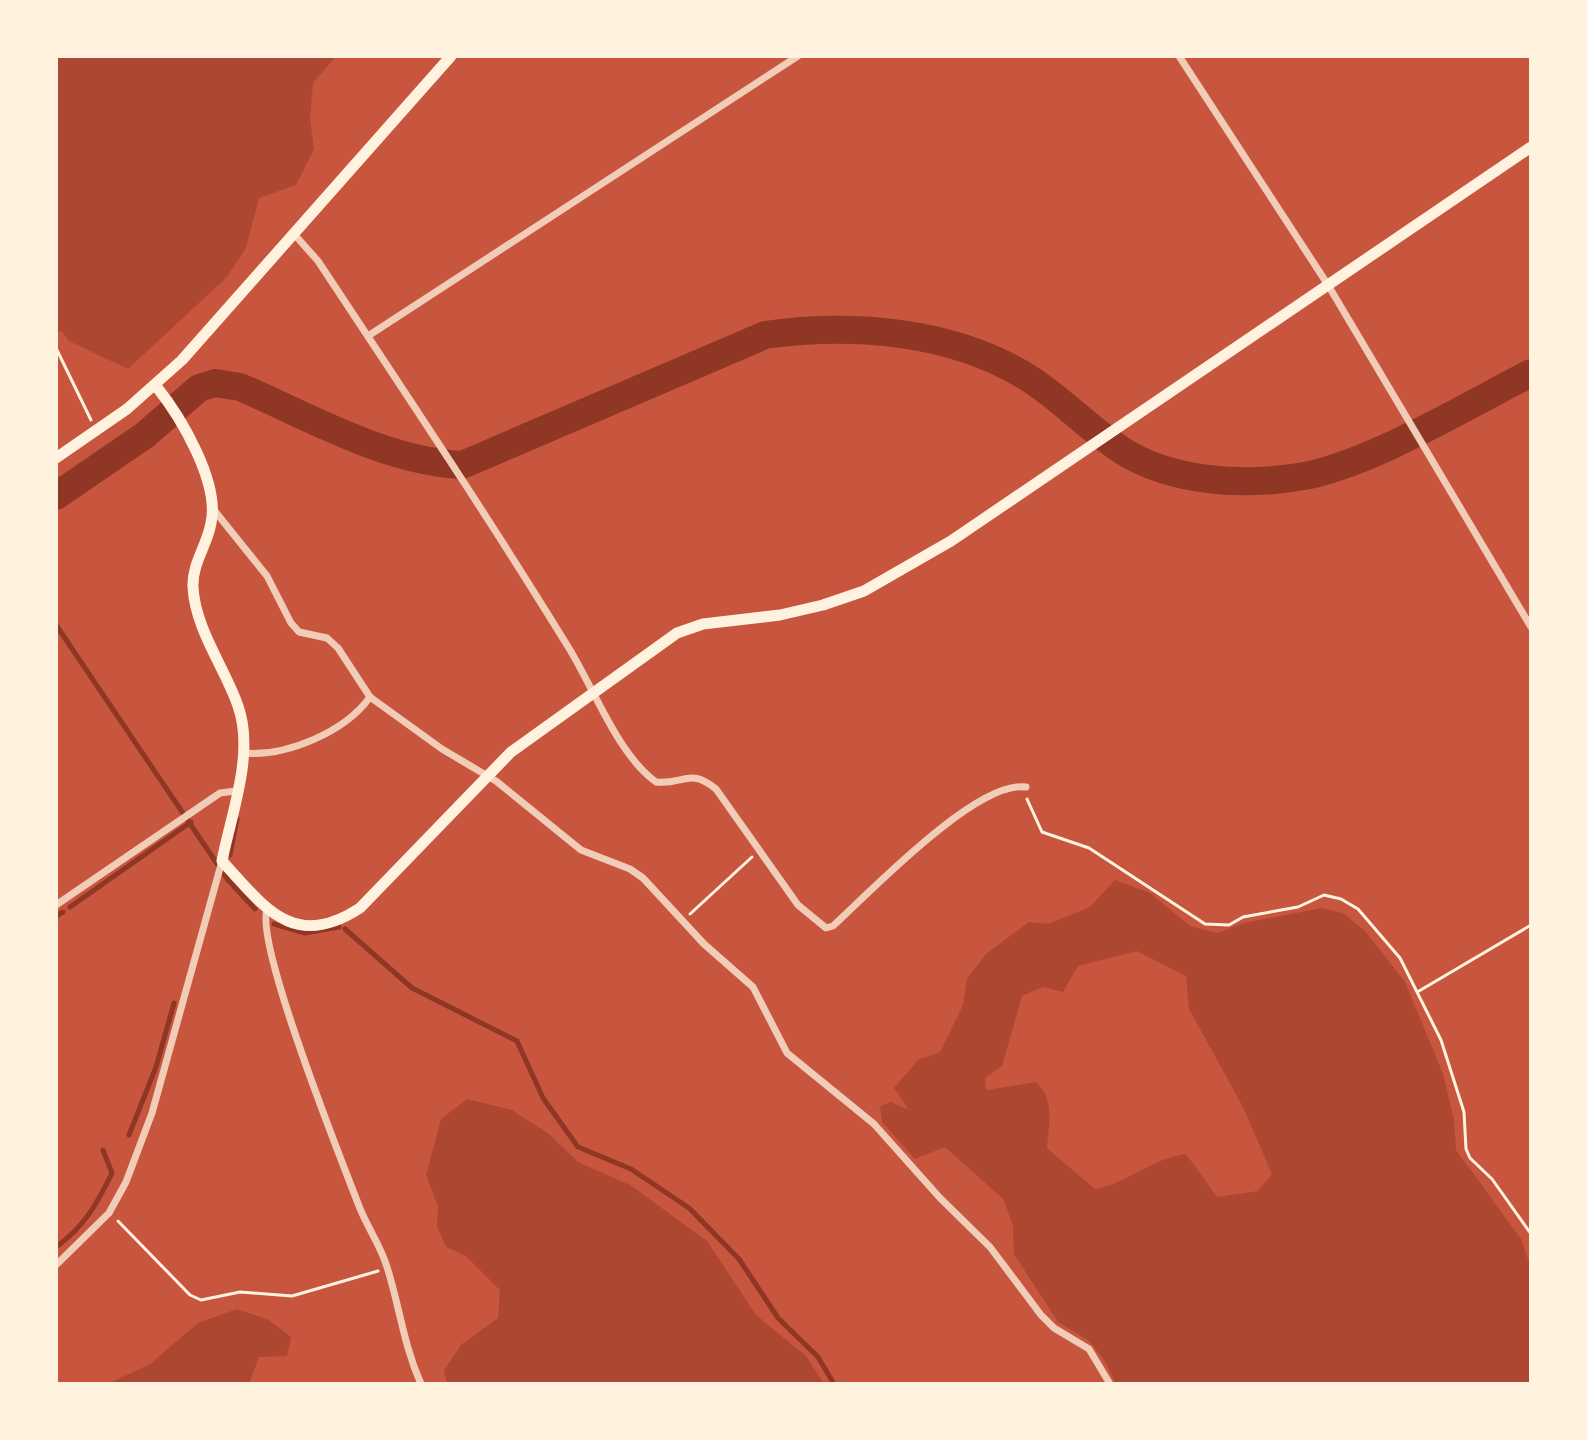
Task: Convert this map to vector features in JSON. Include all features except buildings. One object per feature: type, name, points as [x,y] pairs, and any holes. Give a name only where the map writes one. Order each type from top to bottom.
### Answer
[{"type":"main road","points":[[56,458],[156,386],[451,56]]},
{"type":"main road","points":[[156,386],[183,427],[210,487],[214,510],[211,528],[195,564],[193,588],[200,616],[239,708],[244,753],[222,861],[267,910],[293,925],[312,926],[344,918],[360,908],[511,752],[677,633],[703,624],[795,612],[864,591],[951,541],[1531,147]]},
{"type":"street","points":[[368,336],[798,56]]},
{"type":"street","points":[[1179,56],[1328,285],[1531,627]]},
{"type":"street","points":[[294,234],[310,250],[458,472],[595,690],[624,745],[645,774],[663,783],[691,776],[704,779],[716,789],[798,905],[826,928],[833,926],[958,815],[998,789],[1026,787]]},
{"type":"street","points":[[214,510],[267,576],[291,623],[299,632],[327,638],[338,648],[370,697],[419,734],[488,776],[581,850],[630,869],[643,878],[682,921],[753,987],[787,1053],[874,1124],[940,1198],[985,1240],[1041,1315],[1054,1328],[1089,1349],[1110,1384]]},
{"type":"street","points":[[244,753],[268,753],[337,729],[370,697]]},
{"type":"street","points":[[56,905],[220,793],[236,791]]},
{"type":"street","points":[[56,1265],[109,1213],[126,1182],[152,1113],[222,861]]},
{"type":"street","points":[[267,910],[265,927],[286,1010],[359,1207],[388,1268],[405,1345],[421,1384]]},
{"type":"path","points":[[56,348],[75,393],[97,430]]},
{"type":"path","points":[[1026,787],[1042,832],[1089,848],[1205,924],[1229,925],[1243,917],[1298,907],[1315,897],[1341,899],[1375,926],[1419,991],[1458,1090],[1470,1158],[1492,1179],[1531,1234]]},
{"type":"path","points":[[682,921],[761,849]]},
{"type":"path","points":[[1419,991],[1531,925]]},
{"type":"path","points":[[109,1213],[190,1295],[201,1300],[240,1292],[305,1294],[388,1268]]},
{"type":"shaded area","points":[[56,56],[336,56],[313,83],[310,118],[314,149],[296,185],[259,198],[246,248],[227,277],[128,369],[69,341],[61,331],[56,334]]},
{"type":"shaded area","points":[[1115,880],[1150,893],[1190,926],[1217,933],[1244,923],[1322,908],[1343,913],[1365,931],[1405,982],[1443,1074],[1454,1120],[1456,1150],[1521,1239],[1531,1268],[1531,1384],[1116,1384],[1105,1361],[1088,1340],[1058,1322],[1014,1254],[1013,1225],[1003,1199],[945,1147],[915,1159],[882,1122],[880,1106],[891,1102],[909,1110],[894,1088],[918,1060],[940,1052],[963,1005],[967,979],[986,954],[1029,922],[1048,924],[1090,907]],"holes":[[[1137,951],[1186,976],[1189,1009],[1243,1107],[1272,1174],[1258,1191],[1217,1197],[1186,1154],[1162,1160],[1119,1182],[1095,1189],[1047,1148],[1048,1104],[1036,1082],[986,1090],[985,1078],[1002,1066],[1022,996],[1043,987],[1063,992],[1078,966]]]},
{"type":"shaded area","points":[[467,1099],[512,1110],[549,1134],[578,1162],[630,1185],[707,1241],[756,1315],[806,1356],[824,1384],[447,1384],[444,1370],[462,1344],[498,1318],[500,1290],[466,1256],[446,1247],[437,1226],[438,1207],[426,1175],[441,1119]]},
{"type":"shaded area","points":[[237,1309],[269,1320],[291,1337],[287,1356],[259,1357],[249,1384],[108,1384],[150,1364],[198,1323]]},
{"type":"waterway","points":[[56,496],[145,435],[199,388],[215,383],[240,387],[376,446],[433,462],[462,465],[765,335],[798,331],[901,334],[968,350],[1030,379],[1114,445],[1145,463],[1188,476],[1233,481],[1298,477],[1354,461],[1416,433],[1531,373]]},
{"type":"waterway","points":[[56,625],[228,880],[255,909]]},
{"type":"waterway","points":[[224,854],[230,855],[237,819]]},
{"type":"waterway","points":[[70,907],[191,822]]},
{"type":"waterway","points":[[56,916],[63,912]]},
{"type":"waterway","points":[[274,924],[305,933],[339,927]]},
{"type":"waterway","points":[[345,929],[412,988],[517,1041],[543,1098],[578,1147],[631,1169],[689,1208],[739,1259],[778,1318],[818,1357],[834,1384]]},
{"type":"waterway","points":[[129,1135],[156,1067],[174,1003]]},
{"type":"waterway","points":[[56,1247],[89,1214],[112,1173],[103,1150]]}]
